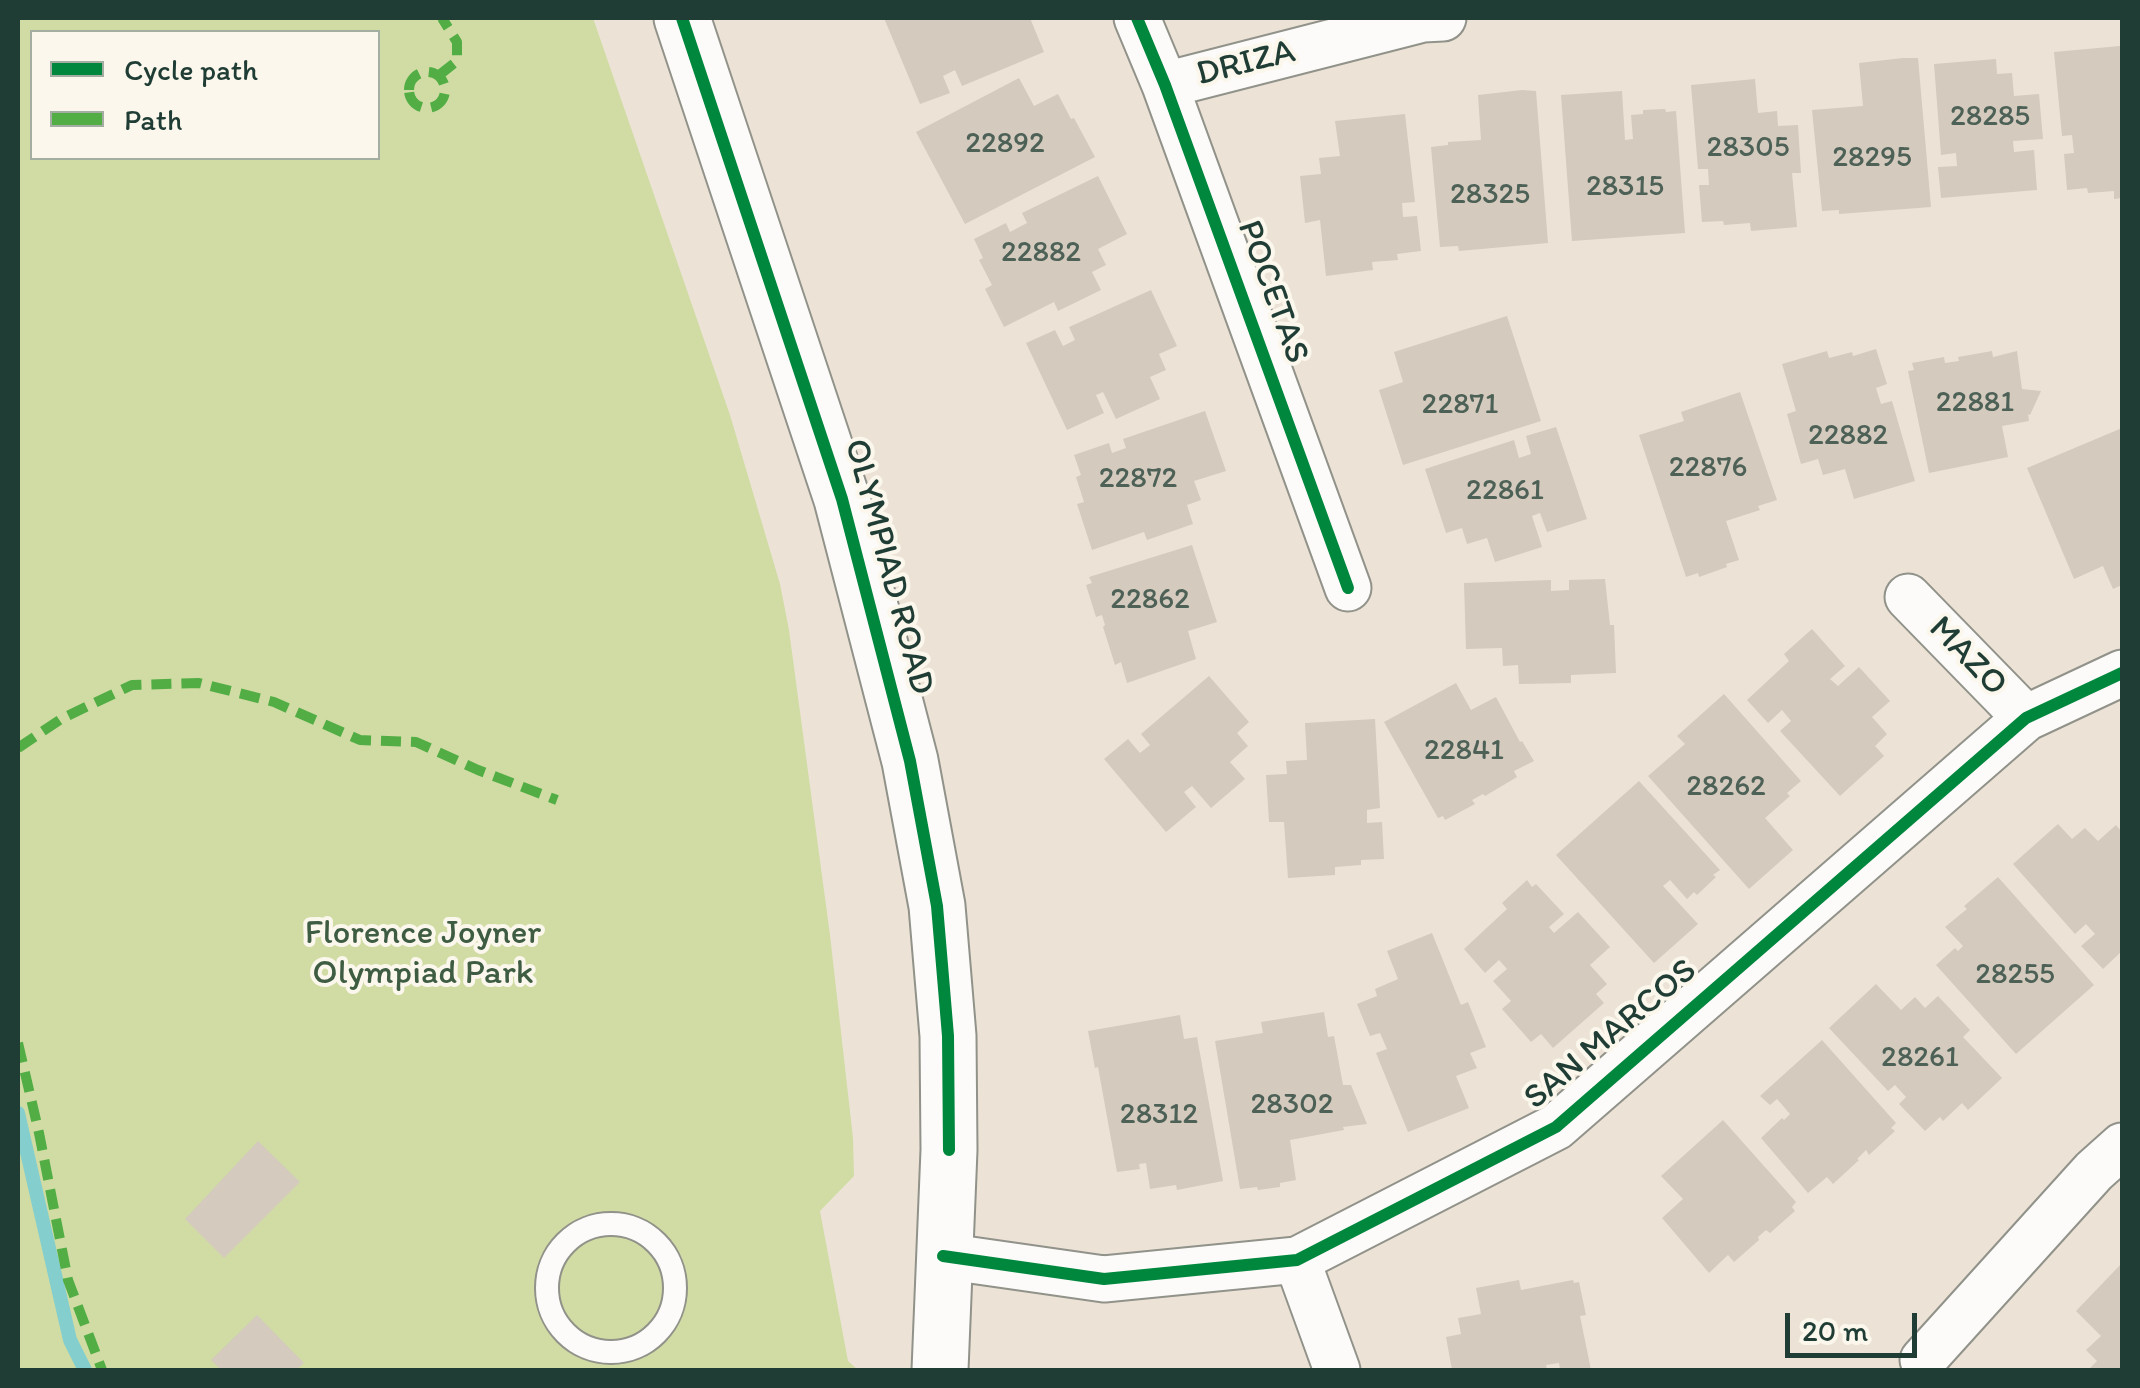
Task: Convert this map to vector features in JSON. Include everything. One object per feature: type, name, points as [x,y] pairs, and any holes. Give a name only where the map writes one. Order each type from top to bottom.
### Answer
[{"type":"main road","name":"OLYMPIAD ROAD","points":[[682,18],[842,499],[910,761],[936,906],[948,1036],[949,1150],[940,1370]]},
{"type":"street","name":"POCETAS","points":[[1138,18],[1348,588]]},
{"type":"street","name":"DRIZA","points":[[1165,85],[1423,19],[1444,18]]},
{"type":"street","name":"MAZO","points":[[1908,596],[2026,718]]},
{"type":"street","name":"SAN MARCOS","points":[[944,1256],[1104,1280],[1298,1260],[1556,1127],[2026,718],[2122,673]]},
{"type":"street","points":[[1922,1360],[2094,1171],[2122,1146]]},
{"type":"street","points":[[1298,1260],[1336,1370]]},
{"type":"lane","points":[[603,1225],[626,1226],[659,1246],[674,1280],[674,1300],[656,1334],[638,1346],[617,1352],[595,1351],[574,1342],[558,1326],[549,1306],[546,1284],[552,1262],[564,1244],[582,1231],[603,1225]]},
{"type":"green space","name":"Florence Joyner Olympiad Park","points":[[18,18],[593,18],[730,415],[780,584],[830,935],[853,1138],[854,1176],[820,1211],[848,1361],[858,1370],[18,1370]]},
{"type":"building","points":[[884,18],[1030,18],[1044,52],[962,86],[955,70],[943,76],[950,93],[920,104]]},
{"type":"building","points":[[2120,46],[2122,198],[2114,199],[2114,191],[2067,190],[2064,154],[2074,153],[2072,135],[2062,136],[2054,52]]},
{"type":"building","points":[[1918,58],[1931,207],[1839,214],[1839,210],[1822,211],[1812,110],[1863,106],[1859,63]]},
{"type":"building","points":[[1996,59],[1997,74],[2012,73],[2014,96],[2039,94],[2043,139],[2013,141],[2014,152],[2034,150],[2037,190],[1941,198],[1938,167],[1957,166],[1956,153],[1941,155],[1934,64]]},
{"type":"building","points":[[1019,78],[1034,106],[1058,94],[1095,157],[965,224],[916,132]]},
{"type":"building","points":[[1755,79],[1758,113],[1777,111],[1778,126],[1798,125],[1801,173],[1792,173],[1797,227],[1751,231],[1750,223],[1702,222],[1699,185],[1709,185],[1708,169],[1698,169],[1691,85]]},
{"type":"building","points":[[1536,91],[1548,243],[1459,251],[1458,246],[1440,247],[1431,147],[1481,140],[1478,95]]},
{"type":"building","points":[[1622,91],[1625,140],[1633,139],[1631,115],[1643,114],[1643,110],[1676,111],[1685,233],[1572,241],[1561,95]]},
{"type":"building","points":[[1405,114],[1415,202],[1402,203],[1403,217],[1417,216],[1421,251],[1397,254],[1398,260],[1372,262],[1373,270],[1326,276],[1320,220],[1305,223],[1300,176],[1321,174],[1319,158],[1340,156],[1335,121]]},
{"type":"building","points":[[1098,176],[1127,234],[1098,249],[1106,265],[1092,272],[1101,290],[1058,311],[1054,302],[1004,327],[985,289],[992,285],[974,239],[1006,223],[1010,232],[1027,223],[1022,213]]},
{"type":"building","points":[[1151,290],[1177,346],[1159,354],[1166,370],[1150,377],[1160,399],[1116,419],[1103,392],[1096,395],[1104,413],[1067,430],[1026,343],[1055,330],[1063,346],[1075,340],[1069,327]]},
{"type":"building","points":[[1507,316],[1541,421],[1403,465],[1379,390],[1403,382],[1394,352]]},
{"type":"building","points":[[1876,349],[1887,384],[1876,388],[1881,404],[1892,401],[1915,481],[1854,499],[1845,469],[1823,475],[1818,459],[1801,464],[1787,414],[1796,411],[1782,364],[1827,351],[1829,358]]},
{"type":"building","points":[[1992,351],[1993,357],[2017,351],[2022,389],[2041,391],[2028,414],[2029,421],[2002,426],[2008,457],[1929,473],[1908,371],[1914,370],[1912,363],[1944,357],[1945,363],[1959,361],[1958,357]]},
{"type":"building","points":[[1740,392],[1777,500],[1726,521],[1739,560],[1699,577],[1698,573],[1686,577],[1639,435],[1684,421],[1681,412]]},
{"type":"building","points":[[1205,411],[1226,471],[1194,481],[1201,500],[1187,505],[1193,524],[1147,540],[1144,532],[1092,550],[1077,504],[1084,502],[1074,455],[1109,443],[1112,453],[1126,448],[1123,439]]},
{"type":"building","points":[[1556,427],[1587,519],[1547,532],[1540,513],[1532,516],[1542,547],[1495,562],[1487,538],[1467,544],[1462,528],[1446,533],[1425,469],[1514,440],[1519,458],[1531,454],[1526,436]]},
{"type":"building","points":[[2122,428],[2122,585],[2113,589],[2103,566],[2074,579],[2027,468]]},
{"type":"building","points":[[1192,545],[1217,622],[1188,631],[1196,659],[1127,683],[1121,662],[1115,665],[1102,615],[1096,617],[1086,585],[1092,583],[1089,577]]},
{"type":"building","points":[[1605,579],[1610,625],[1614,625],[1616,673],[1571,675],[1571,683],[1519,684],[1518,665],[1503,666],[1502,648],[1466,649],[1464,583],[1551,580],[1551,591],[1569,590],[1569,580]]},
{"type":"building","points":[[1812,629],[1845,666],[1830,679],[1838,686],[1859,667],[1890,701],[1872,717],[1887,734],[1875,746],[1884,756],[1840,796],[1780,731],[1791,721],[1782,710],[1768,723],[1747,700],[1789,661],[1784,654]]},
{"type":"building","points":[[1209,676],[1249,722],[1237,733],[1248,746],[1230,762],[1245,779],[1211,808],[1192,786],[1184,792],[1196,807],[1166,832],[1104,759],[1128,739],[1140,753],[1150,745],[1141,734]]},
{"type":"building","points":[[1456,683],[1471,710],[1496,697],[1534,761],[1514,771],[1517,777],[1472,800],[1475,804],[1445,820],[1443,816],[1438,818],[1384,722]]},
{"type":"building","points":[[1724,694],[1801,781],[1765,818],[1793,850],[1749,889],[1648,776],[1685,744],[1677,736]]},
{"type":"building","points":[[1375,719],[1380,808],[1367,810],[1367,823],[1382,822],[1384,859],[1335,867],[1335,875],[1288,878],[1284,822],[1269,822],[1266,775],[1287,774],[1286,761],[1307,760],[1305,723]]},
{"type":"building","points":[[1639,781],[1720,870],[1697,895],[1694,892],[1687,899],[1670,880],[1663,886],[1698,924],[1654,963],[1556,855]]},
{"type":"building","points":[[2058,824],[2072,839],[2085,828],[2098,841],[2116,825],[2122,832],[2122,951],[2103,969],[2081,946],[2095,934],[2086,924],[2075,934],[2013,864]]},
{"type":"building","points":[[1998,877],[2094,985],[2016,1054],[1936,965],[1963,946],[1945,927]]},
{"type":"building","points":[[1527,880],[1532,887],[1536,884],[1564,914],[1549,927],[1554,933],[1578,912],[1610,947],[1590,965],[1607,984],[1596,994],[1604,1003],[1553,1048],[1541,1034],[1531,1042],[1502,1009],[1511,1001],[1493,981],[1507,969],[1499,960],[1485,973],[1464,949],[1507,909],[1502,903]]},
{"type":"building","points":[[1432,933],[1461,1005],[1468,1002],[1486,1047],[1470,1053],[1477,1068],[1456,1076],[1469,1108],[1408,1132],[1376,1053],[1387,1049],[1380,1033],[1370,1036],[1357,1004],[1377,996],[1375,989],[1398,979],[1387,951]]},
{"type":"building","points":[[1876,984],[1901,1010],[1915,997],[1925,1008],[1938,996],[1970,1030],[1963,1037],[2002,1078],[1968,1110],[1962,1103],[1925,1131],[1899,1104],[1906,1097],[1895,1085],[1888,1091],[1829,1028]]},
{"type":"building","points":[[1324,1012],[1328,1037],[1334,1036],[1343,1085],[1351,1085],[1367,1124],[1290,1140],[1296,1180],[1280,1183],[1280,1187],[1240,1189],[1215,1041],[1263,1033],[1261,1022]]},
{"type":"building","points":[[1180,1015],[1184,1039],[1197,1037],[1223,1181],[1177,1190],[1176,1185],[1150,1189],[1146,1163],[1139,1164],[1140,1169],[1117,1172],[1088,1031]]},
{"type":"building","points":[[1822,1040],[1896,1123],[1891,1128],[1895,1131],[1869,1155],[1866,1150],[1833,1184],[1827,1177],[1808,1193],[1761,1138],[1790,1114],[1777,1099],[1770,1105],[1760,1096]]},
{"type":"building","points":[[1723,1120],[1796,1202],[1792,1207],[1795,1211],[1770,1233],[1766,1230],[1734,1262],[1728,1255],[1709,1273],[1662,1218],[1683,1199],[1661,1176]]},
{"type":"building","points":[[258,1141],[300,1182],[224,1258],[185,1219]]},
{"type":"building","points":[[2122,1263],[2122,1370],[2088,1370],[2097,1361],[2086,1350],[2101,1336],[2076,1311]]},
{"type":"building","points":[[1519,1280],[1521,1290],[1579,1282],[1586,1315],[1580,1316],[1591,1370],[1560,1370],[1559,1363],[1546,1365],[1547,1370],[1452,1370],[1446,1337],[1461,1334],[1458,1318],[1481,1314],[1476,1288]]},
{"type":"building","points":[[257,1315],[304,1363],[296,1370],[221,1370],[211,1360]]},
{"type":"waterway","points":[[18,1113],[70,1340],[85,1370]]},
{"type":"marked path","points":[[438,76],[457,61],[457,42],[442,18]]},
{"type":"marked path","points":[[427,72],[440,77],[445,90],[440,103],[427,108],[414,103],[409,90],[414,77],[427,72]]},
{"type":"marked path","points":[[18,748],[61,719],[132,685],[199,683],[274,702],[360,740],[416,742],[557,800]]},
{"type":"marked path","points":[[18,1043],[68,1280],[102,1370]]},
{"type":"cycle path","points":[[682,18],[842,499],[910,761],[937,906],[948,1036],[949,1150]]},
{"type":"cycle path","points":[[1137,18],[1348,588]]},
{"type":"cycle path","points":[[943,1256],[1104,1279],[1297,1260],[1556,1127],[2026,718],[2122,673]]}]
